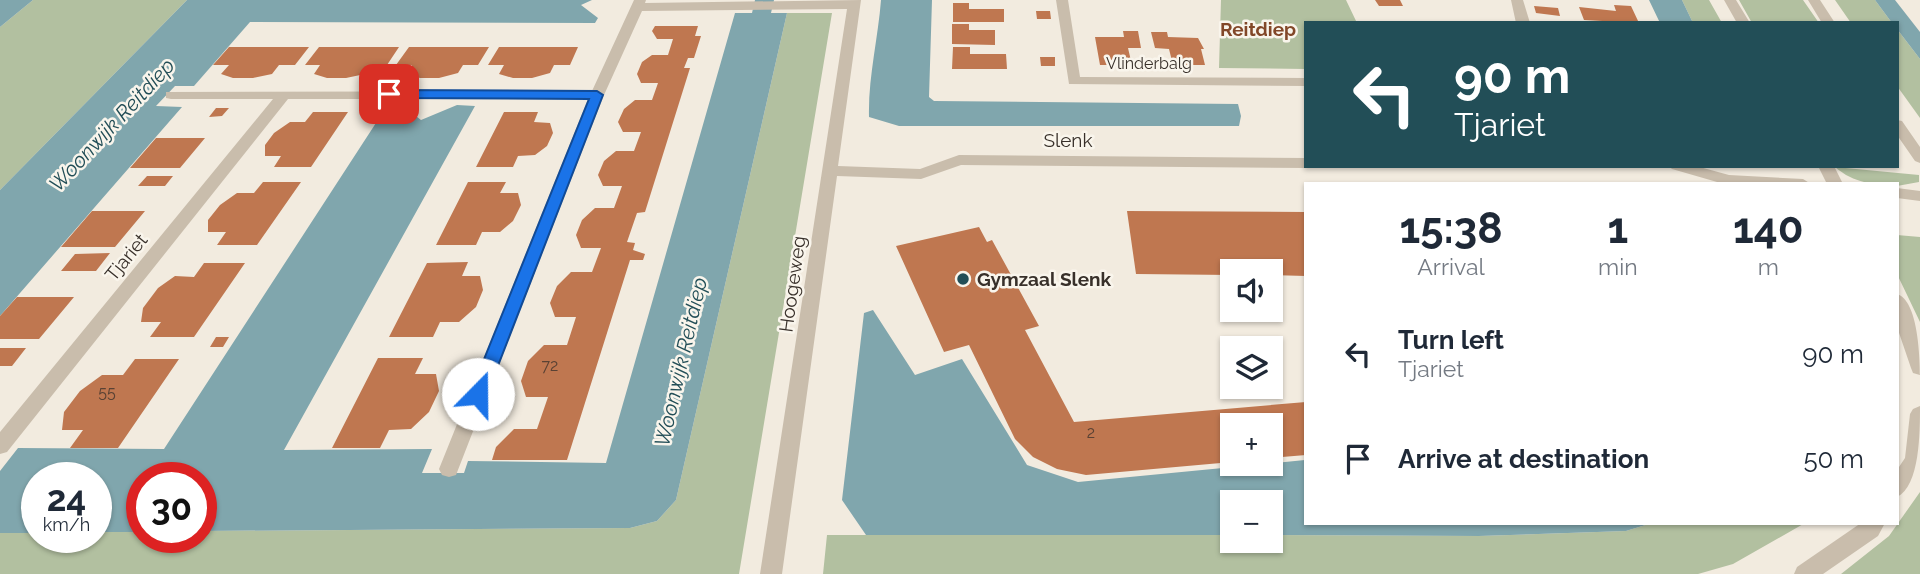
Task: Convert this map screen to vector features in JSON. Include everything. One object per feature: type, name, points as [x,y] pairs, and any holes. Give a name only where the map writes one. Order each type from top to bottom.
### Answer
[{"type":"street","name":"Vlinderbalg","points":[[1062,0],[1073,81],[1304,82]]},
{"type":"street","points":[[1517,0],[1522,21]]},
{"type":"street","points":[[1730,0],[1743,21]]},
{"type":"street","points":[[1814,0],[1828,21]]},
{"type":"street","points":[[449,469],[597,95],[638,3],[803,6],[855,3]]},
{"type":"street","name":"Hoogeweg","points":[[771,574],[855,3]]},
{"type":"street","name":"Tjariet","points":[[0,446],[285,94]]},
{"type":"street","points":[[171,95],[597,95]]},
{"type":"street","points":[[1899,127],[1920,158]]},
{"type":"street","name":"Slenk","points":[[832,172],[921,174],[959,160],[1304,163]]},
{"type":"street","points":[[1684,168],[1729,180],[1766,182]]},
{"type":"street","points":[[1899,193],[1920,195]]},
{"type":"street","points":[[1899,306],[1920,368]]},
{"type":"street","points":[[1899,485],[1916,459],[1920,414]]},
{"type":"street","points":[[1805,574],[1873,525]]},
{"type":"green space","points":[[33,0],[187,0],[0,190],[0,27]]},
{"type":"green space","points":[[1221,0],[1346,0],[1356,21],[1304,21],[1304,69],[1219,68]]},
{"type":"green space","points":[[1682,0],[1709,0],[1721,21],[1692,21]]},
{"type":"green space","points":[[1739,0],[1803,0],[1818,21],[1751,21]]},
{"type":"green space","points":[[1835,0],[1875,0],[1891,21],[1850,21]]},
{"type":"green space","points":[[787,13],[832,13],[739,574],[0,574],[0,533],[21,533],[21,553],[112,553],[112,532],[126,532],[126,553],[217,553],[217,531],[630,528],[657,521],[676,500]]},
{"type":"green space","points":[[1899,32],[1920,59],[1920,118],[1899,89]]},
{"type":"green space","points":[[1836,168],[1919,175],[1919,182],[1899,186],[1899,182],[1864,182]]},
{"type":"green space","points":[[1899,235],[1920,237],[1920,322],[1899,278]]},
{"type":"green space","points":[[1920,492],[1920,574],[1841,574],[1889,536]]},
{"type":"green space","points":[[1646,525],[1801,525],[1733,564],[1698,574],[823,574],[827,535],[1220,535],[1220,553],[1283,553],[1283,535],[1479,536],[1626,531]]},
{"type":"water","points":[[0,0],[33,0],[0,27]]},
{"type":"water","name":"Woonwijk Reitdiep","points":[[187,0],[592,0],[581,5],[598,18],[595,23],[250,22],[194,86],[175,86],[156,106],[182,107],[0,316],[0,190]]},
{"type":"water","name":"Woonwijk Reitdiep","points":[[755,0],[774,0],[771,13],[787,13],[676,500],[657,521],[630,528],[217,531],[217,462],[126,462],[126,532],[112,532],[112,462],[21,462],[21,533],[0,533],[0,471],[18,448],[164,449],[387,106],[402,105],[421,120],[457,105],[475,106],[284,450],[432,449],[422,473],[464,473],[468,461],[606,463],[735,13],[752,13]]},
{"type":"water","points":[[881,0],[932,0],[929,97],[934,101],[1238,104],[1241,116],[1239,126],[899,126],[869,117]]},
{"type":"water","points":[[1649,0],[1682,0],[1692,21],[1659,21]]},
{"type":"water","points":[[1875,0],[1895,0],[1920,32],[1920,59],[1899,32],[1899,21],[1891,21]]},
{"type":"water","points":[[873,310],[915,375],[962,359],[1027,465],[1078,482],[1220,468],[1220,476],[1283,476],[1283,462],[1304,460],[1304,525],[1646,525],[1626,531],[1479,536],[1283,535],[1283,490],[1220,490],[1220,535],[866,535],[842,500],[864,313]]},
{"type":"building","points":[[1375,0],[1400,0],[1403,6],[1379,6]]},
{"type":"building","points":[[953,3],[969,3],[969,9],[1004,9],[1004,22],[953,22]]},
{"type":"building","points":[[1614,5],[1631,6],[1638,21],[1584,20],[1579,7],[1616,11]]},
{"type":"building","points":[[1534,6],[1558,8],[1560,16],[1536,13]]},
{"type":"building","points":[[1036,11],[1050,11],[1051,19],[1037,19]]},
{"type":"building","points":[[952,24],[969,24],[969,30],[995,30],[995,45],[952,44]]},
{"type":"building","points":[[655,26],[698,26],[695,36],[701,36],[694,58],[688,58],[684,68],[690,68],[645,212],[637,213],[627,242],[635,243],[633,250],[645,254],[643,260],[630,260],[567,460],[492,460],[496,447],[514,429],[537,429],[548,397],[526,397],[521,381],[528,361],[544,345],[567,345],[576,317],[555,317],[550,303],[557,286],[571,272],[592,272],[601,248],[581,248],[576,235],[582,220],[595,208],[614,208],[622,186],[603,186],[598,175],[604,161],[616,151],[634,151],[641,132],[623,132],[618,122],[624,109],[635,100],[652,100],[658,83],[641,83],[637,74],[642,62],[652,55],[668,55],[673,39],[657,39],[652,31]]},
{"type":"building","points":[[1123,31],[1138,31],[1141,48],[1128,48],[1132,65],[1100,65],[1095,37],[1124,37]]},
{"type":"building","points":[[1151,32],[1167,32],[1168,37],[1198,38],[1204,49],[1201,49],[1205,65],[1173,65],[1169,49],[1155,48]]},
{"type":"building","points":[[229,47],[309,47],[295,65],[279,65],[272,74],[253,78],[233,78],[221,74],[229,65],[213,65]]},
{"type":"building","points":[[319,47],[399,47],[387,65],[371,65],[365,74],[327,78],[314,74],[320,65],[305,65]]},
{"type":"building","points":[[409,47],[489,47],[478,65],[463,65],[458,73],[439,78],[420,78],[407,74],[412,65],[396,65]]},
{"type":"building","points":[[499,47],[578,47],[570,65],[554,65],[550,73],[532,78],[513,78],[499,74],[504,65],[488,65]]},
{"type":"building","points":[[953,47],[970,47],[970,54],[1006,54],[1007,69],[952,69]]},
{"type":"building","points":[[1040,57],[1055,57],[1055,66],[1041,66]]},
{"type":"building","points":[[216,108],[229,108],[222,116],[209,117]]},
{"type":"building","points":[[313,112],[348,112],[311,167],[274,167],[281,156],[265,156],[265,145],[274,133],[290,122],[305,122]]},
{"type":"building","points":[[504,112],[538,112],[534,122],[550,123],[553,133],[547,146],[535,155],[518,156],[513,167],[476,167]]},
{"type":"building","points":[[156,138],[205,138],[180,168],[130,168]]},
{"type":"building","points":[[147,176],[173,176],[165,186],[138,186]]},
{"type":"building","points":[[263,182],[301,182],[257,245],[217,245],[226,232],[208,232],[208,220],[220,205],[237,193],[254,193]]},
{"type":"building","points":[[468,182],[506,182],[500,193],[518,193],[521,205],[513,221],[500,232],[482,232],[476,245],[436,245]]},
{"type":"building","points":[[92,211],[145,211],[115,247],[61,247]]},
{"type":"building","points":[[1127,211],[1304,212],[1304,276],[1283,275],[1283,259],[1220,259],[1220,275],[1136,274]]},
{"type":"building","points":[[979,227],[987,242],[992,240],[1039,326],[1025,330],[1074,422],[1304,402],[1304,455],[1283,457],[1283,413],[1220,413],[1220,463],[1086,475],[1057,469],[1033,457],[1015,439],[969,345],[944,352],[896,246]]},
{"type":"building","points":[[110,253],[96,271],[61,271],[75,254]]},
{"type":"building","points":[[468,262],[462,276],[480,276],[483,290],[476,307],[459,322],[440,322],[433,337],[389,337],[427,263]]},
{"type":"building","points":[[204,263],[245,263],[194,337],[150,337],[161,322],[141,322],[143,308],[158,288],[175,276],[194,277]]},
{"type":"building","points":[[17,297],[74,297],[39,339],[0,339],[0,316]]},
{"type":"building","points":[[216,337],[229,337],[223,347],[210,347]]},
{"type":"building","points":[[0,348],[26,348],[12,366],[0,366]]},
{"type":"building","points":[[378,358],[423,358],[415,374],[436,374],[439,391],[429,412],[411,429],[389,430],[380,448],[332,448]]},
{"type":"building","points":[[135,359],[179,359],[118,448],[70,448],[83,430],[62,430],[64,412],[80,391],[102,375],[123,375]]},
{"type":"place","name":"Gymzaal Slenk","points":[[963,279]]},
{"type":"district","name":"Reitdiep","points":[[1258,29]]},
{"type":"route","points":[[389,94],[597,95],[478,394]]}]
